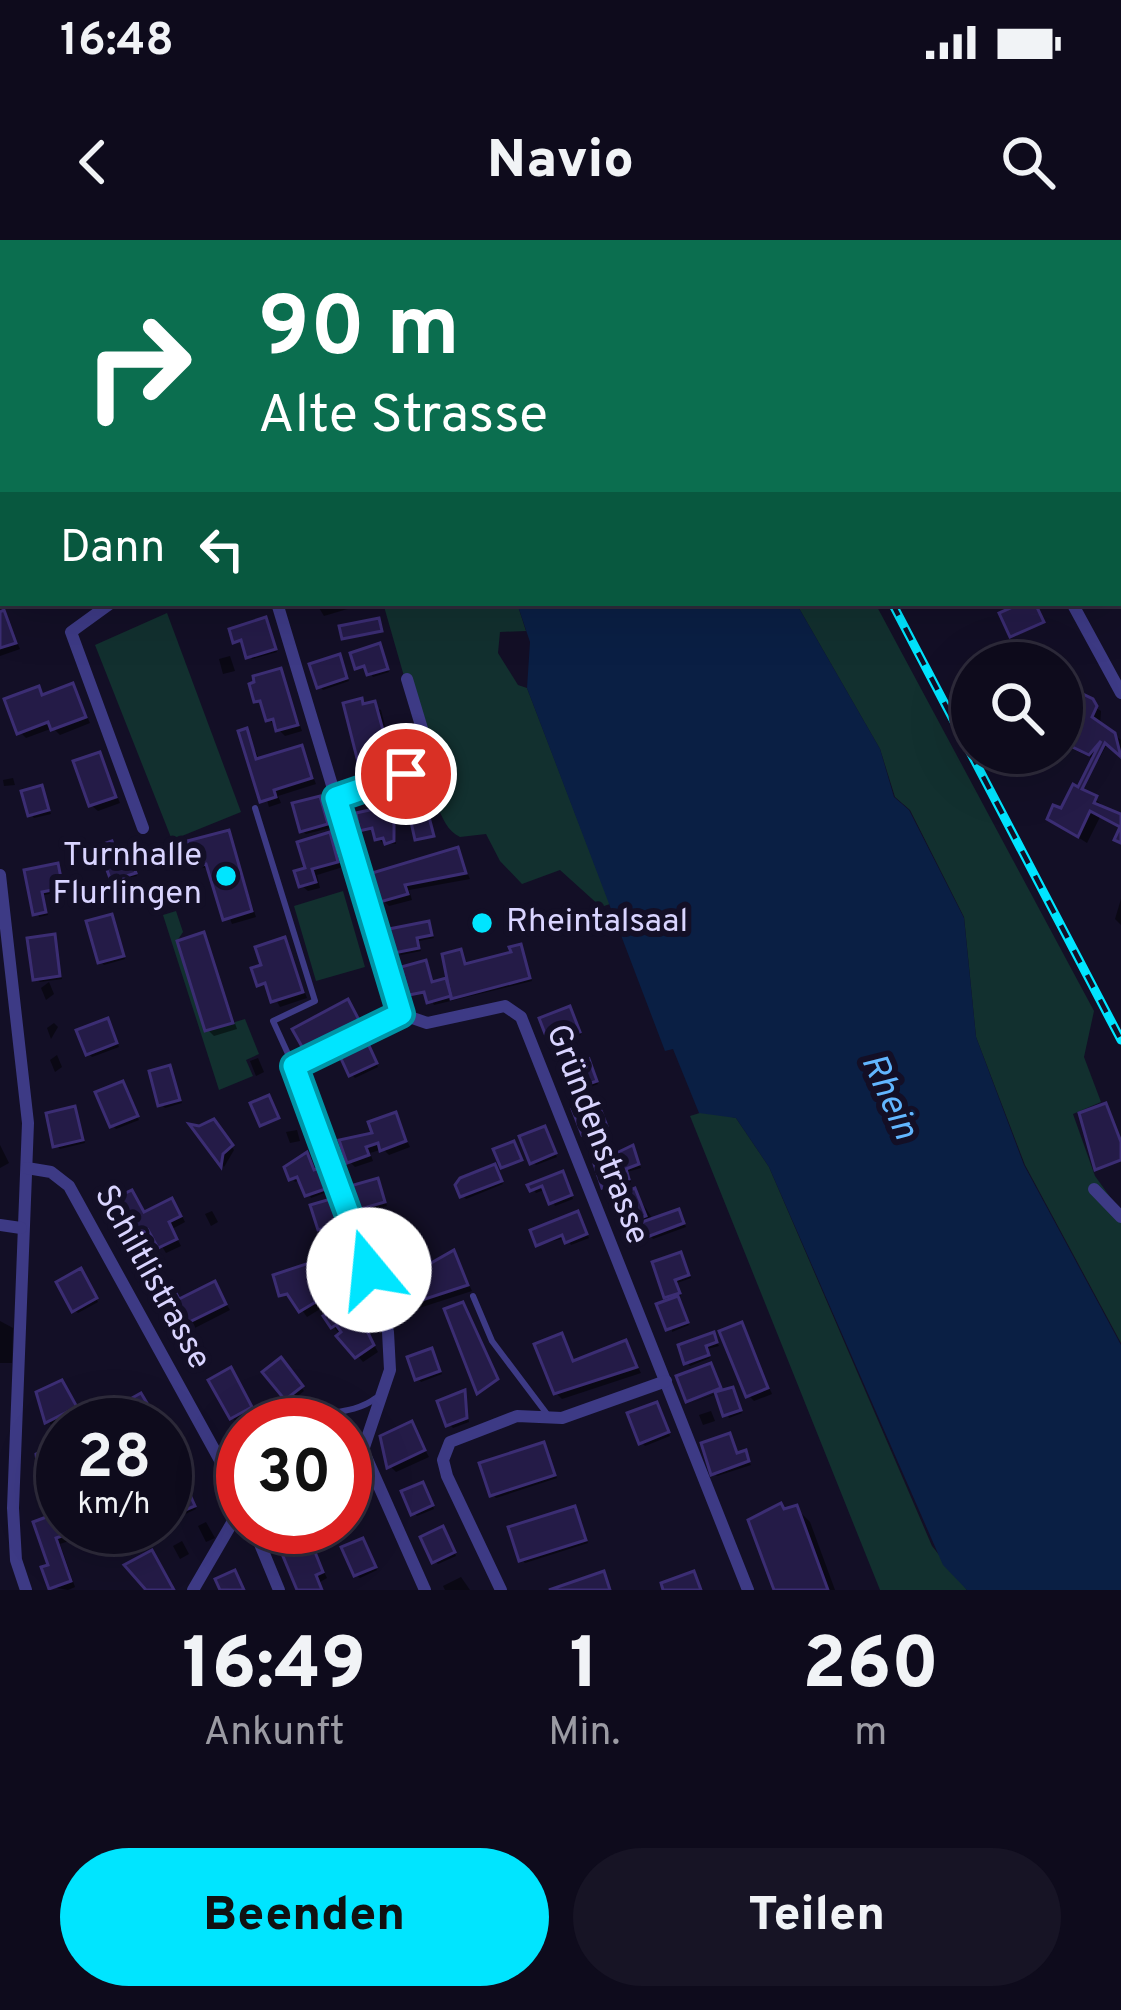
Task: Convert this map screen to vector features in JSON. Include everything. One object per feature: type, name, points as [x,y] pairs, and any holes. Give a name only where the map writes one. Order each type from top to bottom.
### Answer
[{"type":"street","points":[[107,606],[70,632],[143,828]]},
{"type":"street","points":[[278,606],[401,1014],[294,1066],[347,1199],[388,1332],[390,1370],[363,1450],[425,1590]]},
{"type":"street","points":[[1074,606],[1121,693]]},
{"type":"street","points":[[336,798],[390,782],[419,761],[423,732],[407,679]]},
{"type":"street","points":[[0,875],[24,1078],[27,1168],[13,1508],[16,1559],[26,1590]]},
{"type":"street","name":"Gründenstrasse","points":[[401,1014],[427,1023],[505,1006],[521,1017],[748,1590]]},
{"type":"street","name":"Schiltlistrasse","points":[[27,1168],[51,1172],[69,1186],[216,1454]]},
{"type":"street","points":[[1094,1189],[1121,1217]]},
{"type":"street","points":[[0,1225],[21,1228]]},
{"type":"street","points":[[501,1590],[443,1460],[450,1442],[517,1416],[562,1418],[666,1381]]},
{"type":"street","points":[[193,1590],[216,1550]]},
{"type":"street","points":[[265,1554],[279,1590]]},
{"type":"lane","points":[[255,808],[315,1000],[273,1021],[294,1066]]},
{"type":"lane","points":[[473,1296],[492,1341],[549,1418]]},
{"type":"lane","points":[[372,1401],[383,1392]]},
{"type":"green space","points":[[384,606],[518,606],[526,631],[500,632],[498,653],[518,685],[527,688],[610,904],[601,907],[560,870],[522,884],[500,861],[486,834],[460,837],[452,831],[419,761],[424,746]]},
{"type":"green space","points":[[798,606],[877,606],[951,745],[951,774],[967,774],[1094,1011],[1084,1057],[1101,1102],[1073,1114],[1095,1176],[1121,1212],[1121,1343],[1025,1165],[976,1037],[964,917],[910,810],[895,797],[880,749]]},
{"type":"green space","points":[[167,613],[241,812],[172,840],[95,645]]},
{"type":"green space","points":[[343,891],[365,967],[316,981],[294,906]]},
{"type":"green space","points":[[176,911],[183,932],[177,941],[205,1031],[245,1019],[259,1054],[246,1060],[253,1076],[219,1090],[163,915]]},
{"type":"green space","points":[[706,1111],[736,1118],[769,1167],[932,1546],[967,1590],[880,1590],[690,1116]]},
{"type":"water","name":"Rhein","points":[[518,606],[798,606],[880,749],[894,797],[909,810],[964,918],[976,1037],[1024,1165],[1121,1345],[1121,1590],[967,1590],[943,1565],[769,1167],[736,1118],[699,1113],[673,1049],[665,1051],[527,688],[530,642]]},
{"type":"building","points":[[1015,606],[1036,606],[1044,622],[1010,637],[999,613]]},
{"type":"building","points":[[4,610],[16,643],[0,648],[0,612]]},
{"type":"building","points":[[266,617],[276,649],[246,658],[241,640],[233,643],[229,629]]},
{"type":"building","points":[[379,618],[382,631],[342,639],[339,626]]},
{"type":"building","points":[[380,643],[388,669],[367,675],[364,666],[355,669],[350,653]]},
{"type":"building","points":[[340,654],[347,678],[317,688],[309,664]]},
{"type":"building","points":[[281,668],[298,725],[276,731],[273,719],[266,721],[260,701],[254,702],[249,684],[253,676]]},
{"type":"building","points":[[73,683],[86,717],[51,730],[48,722],[17,734],[4,699],[39,686],[42,695]]},
{"type":"building","points":[[1083,694],[1097,706],[1092,717],[1115,733],[1121,757],[1105,743],[1082,789],[1097,796],[1094,803],[1121,814],[1121,843],[1114,840],[1120,827],[1090,811],[1078,837],[1047,819],[1053,805],[1061,808],[1073,784],[1078,787],[1101,741],[1089,755],[1083,752]]},
{"type":"building","points":[[362,698],[363,704],[375,701],[389,752],[359,766],[343,703]]},
{"type":"building","points":[[247,728],[256,759],[302,745],[312,778],[274,790],[276,797],[260,802],[238,731]]},
{"type":"building","points":[[100,752],[116,797],[89,806],[73,761]]},
{"type":"building","points":[[42,785],[49,810],[28,816],[21,791]]},
{"type":"building","points":[[320,796],[328,824],[300,832],[292,803]]},
{"type":"building","points":[[383,807],[384,814],[391,812],[394,825],[394,841],[385,844],[383,838],[375,840],[372,828],[359,831],[356,813]]},
{"type":"building","points":[[429,817],[434,836],[415,840],[411,822]]},
{"type":"building","name":"Turnhalle Flurlingen","points":[[229,830],[252,911],[223,920],[206,864],[195,867],[187,841]]},
{"type":"building","points":[[330,832],[338,862],[312,869],[316,882],[299,887],[294,871],[305,868],[297,842]]},
{"type":"building","points":[[112,841],[115,849],[126,845],[136,873],[111,881],[98,846]]},
{"type":"building","points":[[458,847],[466,873],[405,885],[408,894],[380,902],[372,873]]},
{"type":"building","points":[[58,863],[63,888],[42,892],[46,912],[33,915],[24,870]]},
{"type":"building","points":[[112,914],[124,956],[98,963],[86,921]]},
{"type":"building","points":[[429,921],[432,935],[417,938],[419,948],[394,953],[389,929]]},
{"type":"building","points":[[204,932],[233,1023],[205,1031],[177,941]]},
{"type":"building","points":[[55,934],[60,976],[33,980],[27,938]]},
{"type":"building","points":[[285,937],[303,992],[271,1002],[265,983],[257,986],[251,968],[261,965],[255,947]]},
{"type":"building","points":[[521,944],[530,978],[451,999],[442,954],[461,949],[465,964],[511,952],[509,947]]},
{"type":"building","points":[[426,960],[432,982],[446,978],[451,996],[427,1003],[424,992],[409,995],[401,967]]},
{"type":"building","points":[[348,999],[360,1022],[305,1052],[292,1029]]},
{"type":"building","points":[[570,1006],[580,1032],[549,1044],[539,1018]]},
{"type":"building","points":[[108,1018],[117,1043],[86,1055],[76,1030]]},
{"type":"building","points":[[366,1039],[377,1063],[349,1076],[338,1052]]},
{"type":"building","points":[[589,1059],[597,1081],[568,1091],[562,1074]]},
{"type":"building","points":[[170,1065],[180,1100],[158,1106],[149,1071]]},
{"type":"building","points":[[123,1081],[138,1116],[110,1127],[95,1092]]},
{"type":"building","points":[[269,1095],[279,1118],[260,1126],[250,1103]]},
{"type":"building","points":[[597,1100],[607,1126],[582,1135],[572,1109]]},
{"type":"building","points":[[1106,1103],[1121,1142],[1121,1160],[1095,1170],[1079,1113]]},
{"type":"building","points":[[75,1106],[83,1140],[53,1147],[46,1113]]},
{"type":"building","points":[[396,1112],[406,1141],[380,1151],[378,1143],[366,1147],[369,1155],[347,1163],[339,1140],[372,1133],[368,1122]]},
{"type":"building","points":[[214,1119],[233,1145],[223,1154],[221,1167],[189,1124],[199,1126]]},
{"type":"building","points":[[545,1126],[556,1153],[530,1164],[519,1136]]},
{"type":"building","points":[[514,1141],[522,1160],[501,1168],[493,1149]]},
{"type":"building","points":[[633,1145],[639,1164],[626,1169],[629,1179],[602,1188],[594,1164]]},
{"type":"building","points":[[307,1152],[314,1170],[323,1167],[331,1187],[305,1196],[297,1177],[289,1180],[284,1167]]},
{"type":"building","points":[[495,1164],[502,1181],[460,1197],[455,1185],[460,1178]]},
{"type":"building","points":[[563,1171],[572,1195],[549,1204],[542,1186],[530,1191],[527,1185]]},
{"type":"building","points":[[378,1178],[385,1202],[357,1210],[350,1186]]},
{"type":"building","points":[[635,1188],[646,1216],[620,1226],[609,1199]]},
{"type":"building","points":[[115,1189],[119,1196],[132,1190],[144,1212],[172,1198],[181,1216],[169,1222],[177,1239],[158,1248],[148,1230],[127,1241],[103,1195]]},
{"type":"building","points":[[334,1198],[342,1223],[318,1230],[310,1205]]},
{"type":"building","points":[[679,1209],[684,1223],[647,1237],[642,1222]]},
{"type":"building","points":[[578,1211],[587,1234],[565,1243],[562,1235],[536,1246],[530,1230]]},
{"type":"building","points":[[390,1213],[400,1240],[374,1251],[364,1223]]},
{"type":"building","points":[[454,1250],[468,1285],[404,1306],[388,1265],[403,1259],[406,1267],[429,1257],[431,1263]]},
{"type":"building","points":[[681,1252],[689,1275],[675,1280],[680,1293],[664,1298],[652,1262]]},
{"type":"building","points":[[321,1259],[326,1271],[334,1267],[344,1285],[299,1312],[287,1294],[279,1296],[273,1275]]},
{"type":"building","points":[[81,1268],[97,1298],[72,1312],[56,1282]]},
{"type":"building","points":[[215,1281],[226,1304],[179,1327],[158,1300],[175,1291],[179,1299]]},
{"type":"building","points":[[678,1296],[688,1322],[666,1330],[656,1304]]},
{"type":"building","points":[[351,1298],[374,1345],[355,1358],[336,1336],[341,1332],[336,1325],[331,1328],[323,1316]]},
{"type":"building","points":[[463,1302],[498,1379],[477,1394],[444,1309]]},
{"type":"building","points":[[742,1322],[768,1388],[746,1397],[719,1331]]},
{"type":"building","points":[[714,1332],[717,1342],[706,1346],[709,1355],[684,1364],[678,1345]]},
{"type":"building","points":[[562,1333],[573,1361],[626,1340],[637,1367],[554,1394],[534,1344]]},
{"type":"building","points":[[432,1348],[440,1371],[415,1380],[407,1357]]},
{"type":"building","points":[[281,1357],[303,1386],[283,1398],[262,1372]]},
{"type":"building","points":[[711,1363],[721,1388],[686,1402],[676,1376]]},
{"type":"building","points":[[231,1367],[247,1398],[218,1398],[208,1380]]},
{"type":"building","points":[[62,1380],[72,1398],[38,1398],[36,1392]]},
{"type":"building","points":[[733,1387],[741,1410],[723,1416],[715,1392]]},
{"type":"building","points":[[465,1390],[467,1418],[446,1426],[437,1401]]},
{"type":"building","points":[[657,1402],[669,1432],[639,1444],[627,1413]]},
{"type":"building","points":[[412,1421],[425,1450],[387,1468],[380,1436]]},
{"type":"building","points":[[730,1433],[737,1453],[746,1450],[749,1461],[711,1475],[701,1443]]},
{"type":"building","points":[[544,1442],[555,1475],[490,1496],[479,1463]]},
{"type":"building","points":[[423,1482],[433,1505],[411,1515],[401,1491]]},
{"type":"building","points":[[781,1503],[784,1509],[797,1505],[828,1590],[774,1590],[748,1520]]},
{"type":"building","points":[[575,1506],[586,1540],[519,1561],[508,1527]]},
{"type":"building","points":[[443,1526],[455,1552],[432,1563],[420,1537]]},
{"type":"building","points":[[44,1554],[62,1554],[71,1581],[49,1589],[41,1567],[48,1565]]},
{"type":"building","points":[[154,1554],[174,1590],[146,1590],[124,1565]]},
{"type":"building","points":[[282,1554],[316,1554],[323,1572],[316,1575],[322,1590],[297,1590]]},
{"type":"building","points":[[344,1554],[370,1554],[376,1567],[354,1576]]},
{"type":"building","points":[[235,1570],[244,1590],[220,1590],[215,1579]]},
{"type":"building","points":[[604,1571],[610,1590],[549,1590]]},
{"type":"building","points":[[694,1571],[701,1590],[663,1590],[661,1583]]},
{"type":"railway","points":[[894,606],[1121,1040]]},
{"type":"place","name":"Turnhalle Flurlingen","points":[[226,876]]},
{"type":"place","name":"Rheintalsaal","points":[[482,923]]},
{"type":"route","points":[[369,1270],[347,1199],[294,1066],[401,1014],[336,798],[406,774]]}]
